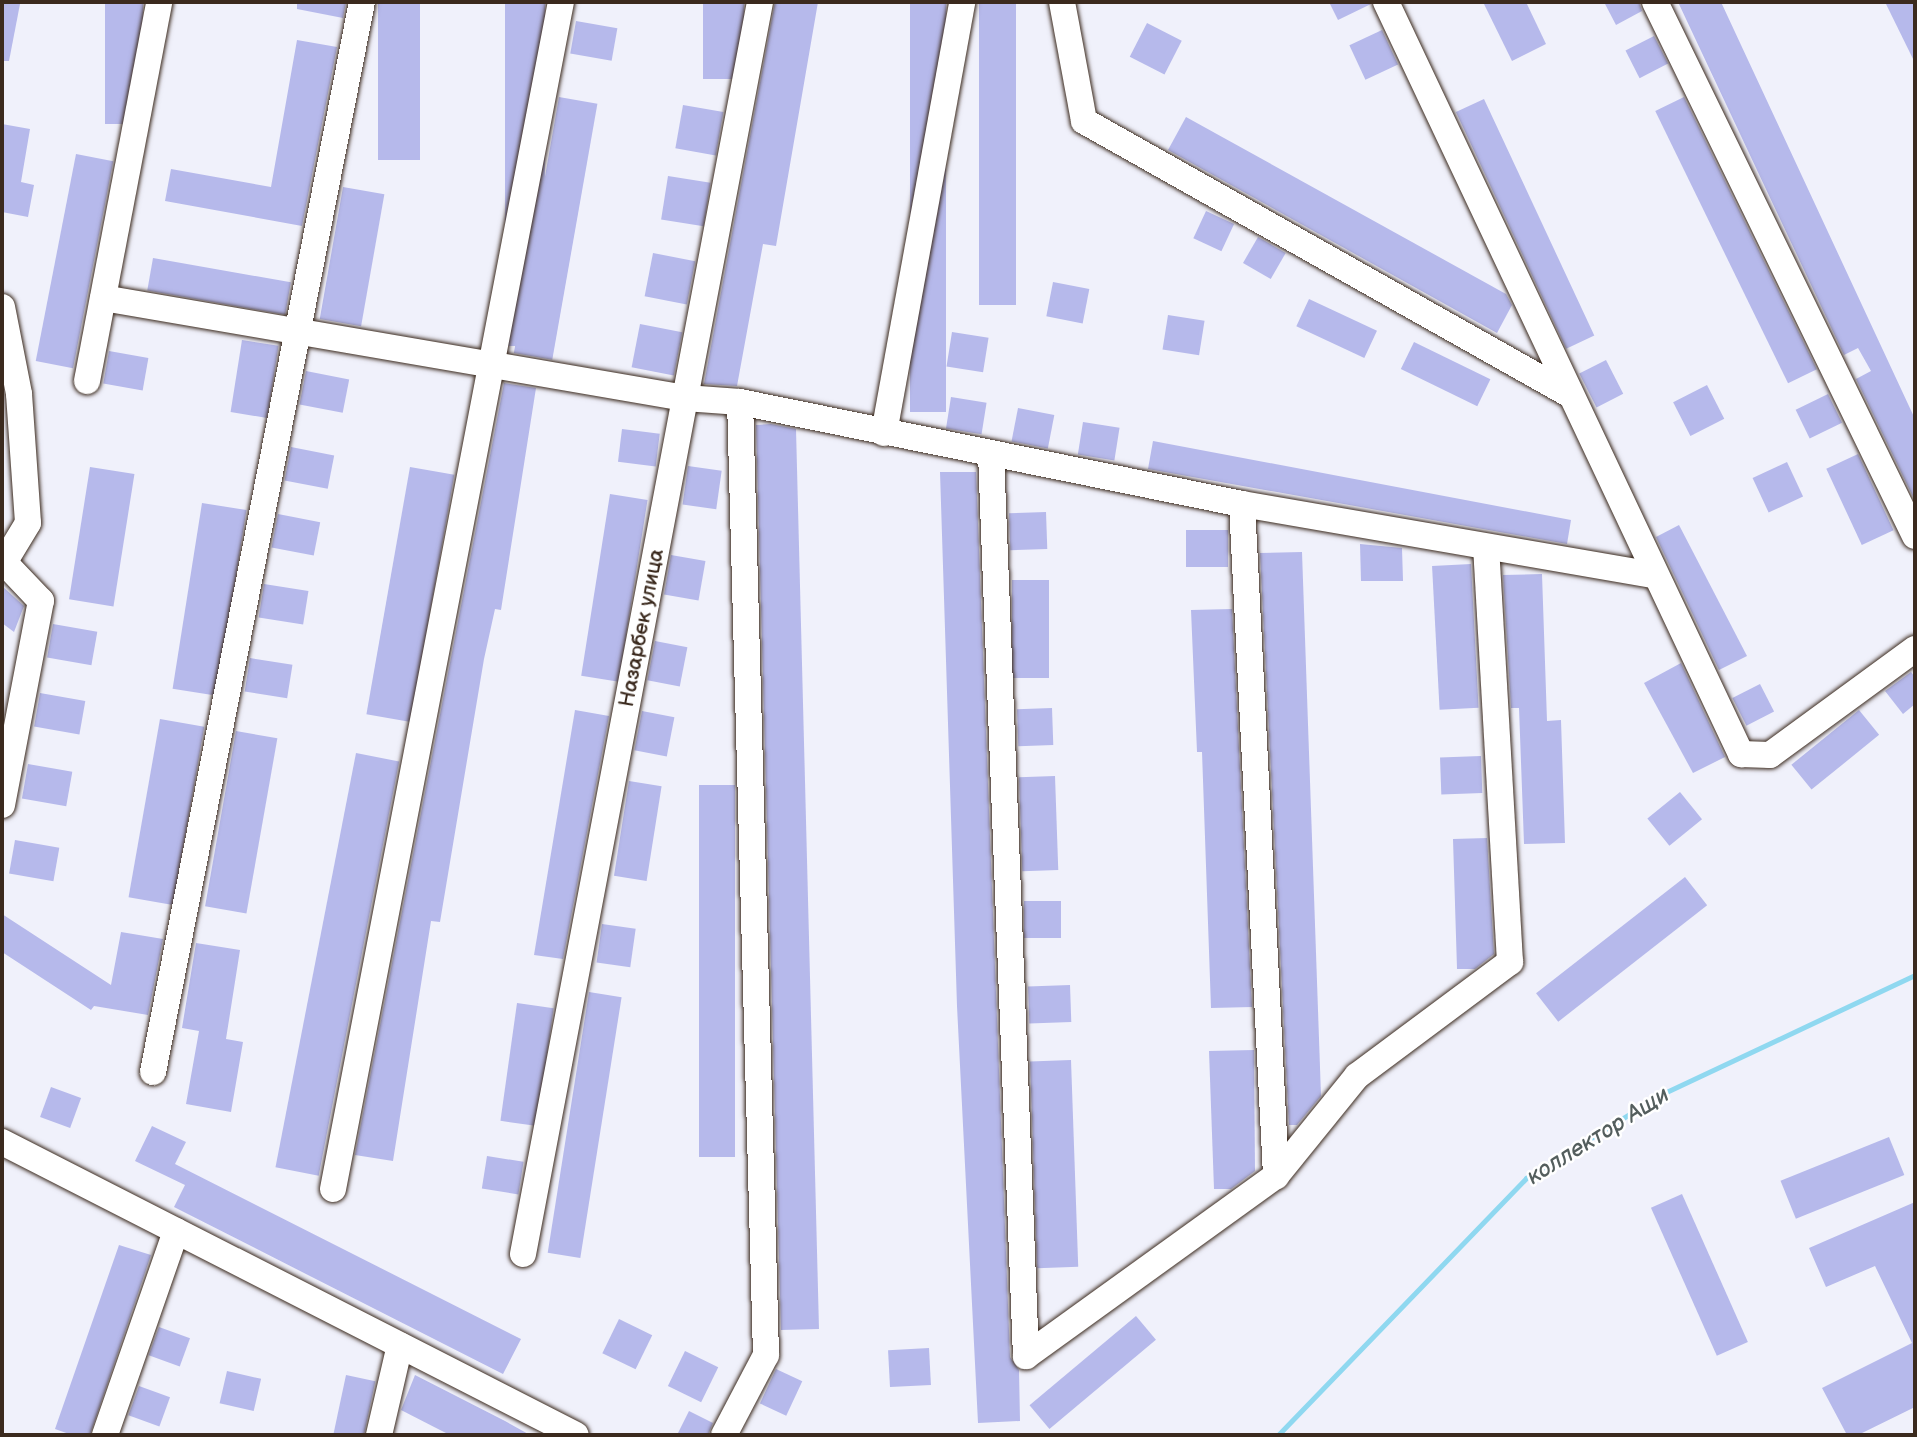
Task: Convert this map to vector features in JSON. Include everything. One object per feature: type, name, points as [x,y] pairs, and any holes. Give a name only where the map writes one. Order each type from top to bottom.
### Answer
[{"type":"street","points":[[87,381],[159,2]]},
{"type":"street","points":[[153,1072],[362,2]]},
{"type":"street","points":[[333,1189],[561,2]]},
{"type":"street","name":"Назарбек улица","points":[[523,1254],[760,2]]},
{"type":"street","points":[[884,433],[962,2]]},
{"type":"street","points":[[1062,2],[1084,121],[1567,393]]},
{"type":"street","points":[[1386,2],[1567,393],[1741,754],[1770,755],[1915,649]]},
{"type":"street","points":[[1655,2],[1915,536]]},
{"type":"street","points":[[103,298],[685,398],[740,401],[884,433],[1242,504],[1486,549],[1654,575]]},
{"type":"street","points":[[2,307],[19,394],[28,523],[3,564],[41,601],[2,805]]},
{"type":"street","points":[[724,1435],[765,1355],[740,401]]},
{"type":"street","points":[[990,454],[1026,1356],[1276,1176],[1357,1076],[1510,962],[1486,549]]},
{"type":"street","points":[[1242,504],[1276,1176]]},
{"type":"street","points":[[2,1142],[576,1435]]},
{"type":"street","points":[[105,1435],[176,1231]]},
{"type":"street","points":[[379,1435],[400,1345]]},
{"type":"building","points":[[2,2],[20,4],[9,61],[2,61]]},
{"type":"building","points":[[105,2],[143,2],[143,124],[105,124]]},
{"type":"building","points":[[297,2],[346,2],[343,18],[297,9]]},
{"type":"building","points":[[378,2],[420,2],[420,160],[378,160]]},
{"type":"building","points":[[505,2],[545,2],[545,346],[505,346]]},
{"type":"building","points":[[703,2],[744,2],[744,79],[703,79]]},
{"type":"building","points":[[775,2],[818,2],[776,246],[763,244],[737,386],[704,384]]},
{"type":"building","points":[[910,2],[946,2],[946,412],[910,412]]},
{"type":"building","points":[[979,2],[1016,2],[1016,305],[979,305]]},
{"type":"building","points":[[1329,2],[1370,2],[1371,4],[1338,20]]},
{"type":"building","points":[[1483,2],[1526,2],[1546,44],[1512,61]]},
{"type":"building","points":[[1604,2],[1639,2],[1642,11],[1616,25]]},
{"type":"building","points":[[1678,2],[1721,2],[1915,419],[1915,501],[1856,379],[1871,371],[1858,348],[1844,355]]},
{"type":"building","points":[[1885,2],[1915,2],[1915,63]]},
{"type":"building","points":[[576,21],[617,28],[612,61],[570,53]]},
{"type":"building","points":[[1147,23],[1182,41],[1164,75],[1130,57]]},
{"type":"building","points":[[1382,30],[1398,64],[1365,80],[1349,45]]},
{"type":"building","points":[[1654,36],[1668,64],[1640,78],[1625,51]]},
{"type":"building","points":[[297,40],[337,47],[302,226],[165,201],[171,169],[271,187]]},
{"type":"building","points":[[559,97],[597,104],[552,360],[514,353]]},
{"type":"building","points":[[1684,97],[1817,369],[1788,383],[1655,111]]},
{"type":"building","points":[[1484,99],[1594,336],[1566,349],[1456,112]]},
{"type":"building","points":[[683,105],[723,112],[716,155],[675,148]]},
{"type":"building","points":[[1186,117],[1506,294],[1512,305],[1497,333],[1168,150]]},
{"type":"building","points":[[2,124],[30,129],[21,182],[34,185],[28,217],[2,212]]},
{"type":"building","points":[[76,154],[113,161],[73,368],[36,361]]},
{"type":"building","points":[[668,176],[710,183],[704,226],[661,219]]},
{"type":"building","points":[[343,187],[384,194],[361,326],[320,319]]},
{"type":"building","points":[[1206,211],[1234,224],[1221,251],[1193,238]]},
{"type":"building","points":[[1258,237],[1286,253],[1271,279],[1243,263]]},
{"type":"building","points":[[653,253],[695,261],[687,304],[645,296]]},
{"type":"building","points":[[153,258],[291,282],[285,315],[147,290]]},
{"type":"building","points":[[1053,282],[1089,289],[1083,323],[1046,316]]},
{"type":"building","points":[[1309,299],[1377,331],[1364,358],[1296,326]]},
{"type":"building","points":[[1168,315],[1205,321],[1199,355],[1163,350]]},
{"type":"building","points":[[640,324],[682,332],[674,375],[632,367]]},
{"type":"building","points":[[952,332],[989,338],[983,372],[947,367]]},
{"type":"building","points":[[242,340],[279,346],[267,418],[231,412]]},
{"type":"building","points":[[1414,342],[1490,379],[1477,406],[1401,369]]},
{"type":"building","points":[[109,351],[148,358],[143,390],[103,383]]},
{"type":"building","points":[[1606,360],[1623,394],[1597,407],[1579,374]]},
{"type":"building","points":[[306,371],[349,379],[343,413],[300,404]]},
{"type":"building","points":[[504,383],[536,388],[501,610],[495,609],[484,659],[440,922],[431,921],[393,1161],[355,1155]]},
{"type":"building","points":[[1707,385],[1724,419],[1690,436],[1673,402]]},
{"type":"building","points":[[1828,394],[1842,423],[1810,439],[1796,410]]},
{"type":"building","points":[[951,397],[987,403],[982,434],[946,429]]},
{"type":"building","points":[[1018,408],[1054,415],[1048,448],[1012,441]]},
{"type":"building","points":[[1083,422],[1120,428],[1114,460],[1078,455]]},
{"type":"building","points":[[771,424],[796,429],[819,1329],[781,1330],[756,425]]},
{"type":"building","points":[[622,429],[660,434],[656,466],[618,462]]},
{"type":"building","points":[[1153,441],[1571,520],[1567,544],[1148,469]]},
{"type":"building","points":[[291,447],[334,455],[328,489],[285,480]]},
{"type":"building","points":[[1858,454],[1893,530],[1862,545],[1826,469]]},
{"type":"building","points":[[1787,462],[1803,496],[1769,512],[1753,478]]},
{"type":"building","points":[[688,466],[722,471],[716,509],[683,505]]},
{"type":"building","points":[[90,467],[134,474],[113,606],[69,599]]},
{"type":"building","points":[[410,467],[454,475],[411,722],[366,714]]},
{"type":"building","points":[[940,472],[976,472],[1010,1357],[1019,1370],[1020,1421],[978,1423],[957,1006]]},
{"type":"building","points":[[610,494],[648,500],[619,682],[581,676]]},
{"type":"building","points":[[202,503],[246,510],[217,696],[173,689]]},
{"type":"building","points":[[1046,512],[1047,549],[1010,550],[1009,513]]},
{"type":"building","points":[[278,514],[320,522],[314,556],[272,547]]},
{"type":"building","points":[[1679,525],[1747,656],[1719,670],[1656,537]]},
{"type":"building","points":[[1186,530],[1228,530],[1228,567],[1186,567]]},
{"type":"building","points":[[1360,544],[1402,548],[1403,581],[1361,581]]},
{"type":"building","points":[[1302,552],[1321,1096],[1297,1125],[1289,1125],[1260,553]]},
{"type":"building","points":[[671,555],[705,561],[699,600],[664,594]]},
{"type":"building","points":[[1471,564],[1479,708],[1440,710],[1432,566]]},
{"type":"building","points":[[1542,574],[1547,721],[1561,720],[1565,843],[1524,844],[1519,708],[1511,708],[1503,575]]},
{"type":"building","points":[[1012,580],[1049,580],[1049,678],[1012,678]]},
{"type":"building","points":[[264,584],[308,591],[303,625],[259,618]]},
{"type":"building","points":[[2,586],[24,606],[14,632],[2,623]]},
{"type":"building","points":[[1232,609],[1252,1007],[1211,1008],[1202,752],[1197,752],[1191,610]]},
{"type":"building","points":[[53,624],[97,632],[91,665],[47,657]]},
{"type":"building","points":[[655,641],[687,647],[680,687],[647,680]]},
{"type":"building","points":[[250,658],[292,665],[287,698],[245,692]]},
{"type":"building","points":[[1681,663],[1725,757],[1693,773],[1644,683]]},
{"type":"building","points":[[1911,672],[1915,677],[1915,704],[1903,714],[1885,691]]},
{"type":"building","points":[[1760,684],[1774,712],[1746,726],[1732,698]]},
{"type":"building","points":[[40,693],[85,701],[79,734],[34,726]]},
{"type":"building","points":[[1052,708],[1053,745],[1018,746],[1017,709]]},
{"type":"building","points":[[575,710],[609,716],[563,959],[534,955]]},
{"type":"building","points":[[1859,710],[1879,735],[1812,790],[1791,765]]},
{"type":"building","points":[[642,711],[674,717],[667,757],[634,750]]},
{"type":"building","points":[[160,719],[204,727],[173,905],[129,897]]},
{"type":"building","points":[[236,731],[277,738],[246,914],[205,906]]},
{"type":"building","points":[[356,753],[399,761],[319,1176],[275,1167]]},
{"type":"building","points":[[1481,756],[1482,793],[1441,794],[1440,757]]},
{"type":"building","points":[[28,764],[72,772],[66,806],[22,798]]},
{"type":"building","points":[[1055,776],[1058,870],[1022,871],[1019,777]]},
{"type":"building","points":[[629,781],[662,786],[647,881],[614,876]]},
{"type":"building","points":[[699,785],[735,785],[735,1157],[699,1157]]},
{"type":"building","points":[[1680,792],[1702,819],[1669,846],[1647,818]]},
{"type":"building","points":[[1487,838],[1494,954],[1475,969],[1457,969],[1453,839]]},
{"type":"building","points":[[15,840],[59,848],[53,881],[9,873]]},
{"type":"building","points":[[1685,877],[1707,905],[1558,1022],[1536,993]]},
{"type":"building","points":[[1024,901],[1061,901],[1061,938],[1024,938]]},
{"type":"building","points":[[2,914],[111,985],[121,932],[163,939],[148,1015],[94,1006],[91,1010],[2,952]]},
{"type":"building","points":[[602,924],[636,929],[630,967],[597,963]]},
{"type":"building","points":[[196,943],[240,950],[226,1039],[243,1042],[231,1112],[186,1104],[199,1031],[182,1028]]},
{"type":"building","points":[[1070,985],[1071,1022],[1029,1023],[1028,986]]},
{"type":"building","points":[[589,992],[622,997],[580,1258],[548,1253]]},
{"type":"building","points":[[517,1003],[554,1008],[537,1126],[500,1121]]},
{"type":"building","points":[[1254,1050],[1255,1171],[1231,1189],[1214,1189],[1209,1051]]},
{"type":"building","points":[[1071,1060],[1078,1267],[1037,1268],[1030,1061]]},
{"type":"building","points":[[51,1087],[81,1098],[70,1128],[40,1117]]},
{"type":"building","points":[[152,1126],[186,1142],[175,1164],[521,1339],[503,1374],[174,1207],[185,1185],[135,1161]]},
{"type":"building","points":[[1889,1137],[1904,1175],[1796,1219],[1781,1181]]},
{"type":"building","points":[[487,1156],[524,1162],[518,1194],[482,1189]]},
{"type":"building","points":[[1682,1194],[1748,1342],[1717,1356],[1651,1208]]},
{"type":"building","points":[[1915,1202],[1915,1407],[1858,1435],[1847,1435],[1822,1388],[1912,1343],[1875,1266],[1826,1287],[1809,1248]]},
{"type":"building","points":[[119,1245],[151,1255],[90,1435],[72,1435],[55,1429]]},
{"type":"building","points":[[1136,1316],[1156,1340],[1049,1429],[1030,1405]]},
{"type":"building","points":[[619,1319],[652,1335],[636,1369],[602,1353]]},
{"type":"building","points":[[159,1327],[190,1338],[180,1366],[149,1355]]},
{"type":"building","points":[[929,1348],[931,1385],[890,1387],[888,1350]]},
{"type":"building","points":[[685,1351],[718,1367],[701,1402],[668,1386]]},
{"type":"building","points":[[776,1369],[802,1381],[786,1416],[760,1403]]},
{"type":"building","points":[[227,1371],[261,1379],[254,1411],[220,1403]]},
{"type":"building","points":[[346,1375],[375,1381],[364,1435],[333,1435]]},
{"type":"building","points":[[415,1375],[530,1435],[450,1435],[401,1410]]},
{"type":"building","points":[[139,1386],[170,1397],[159,1426],[128,1415]]},
{"type":"building","points":[[689,1411],[713,1423],[708,1435],[677,1435]]},
{"type":"waterway","name":"коллектор Ащи","points":[[1278,1435],[1526,1178],[1662,1094],[1915,975]]}]
